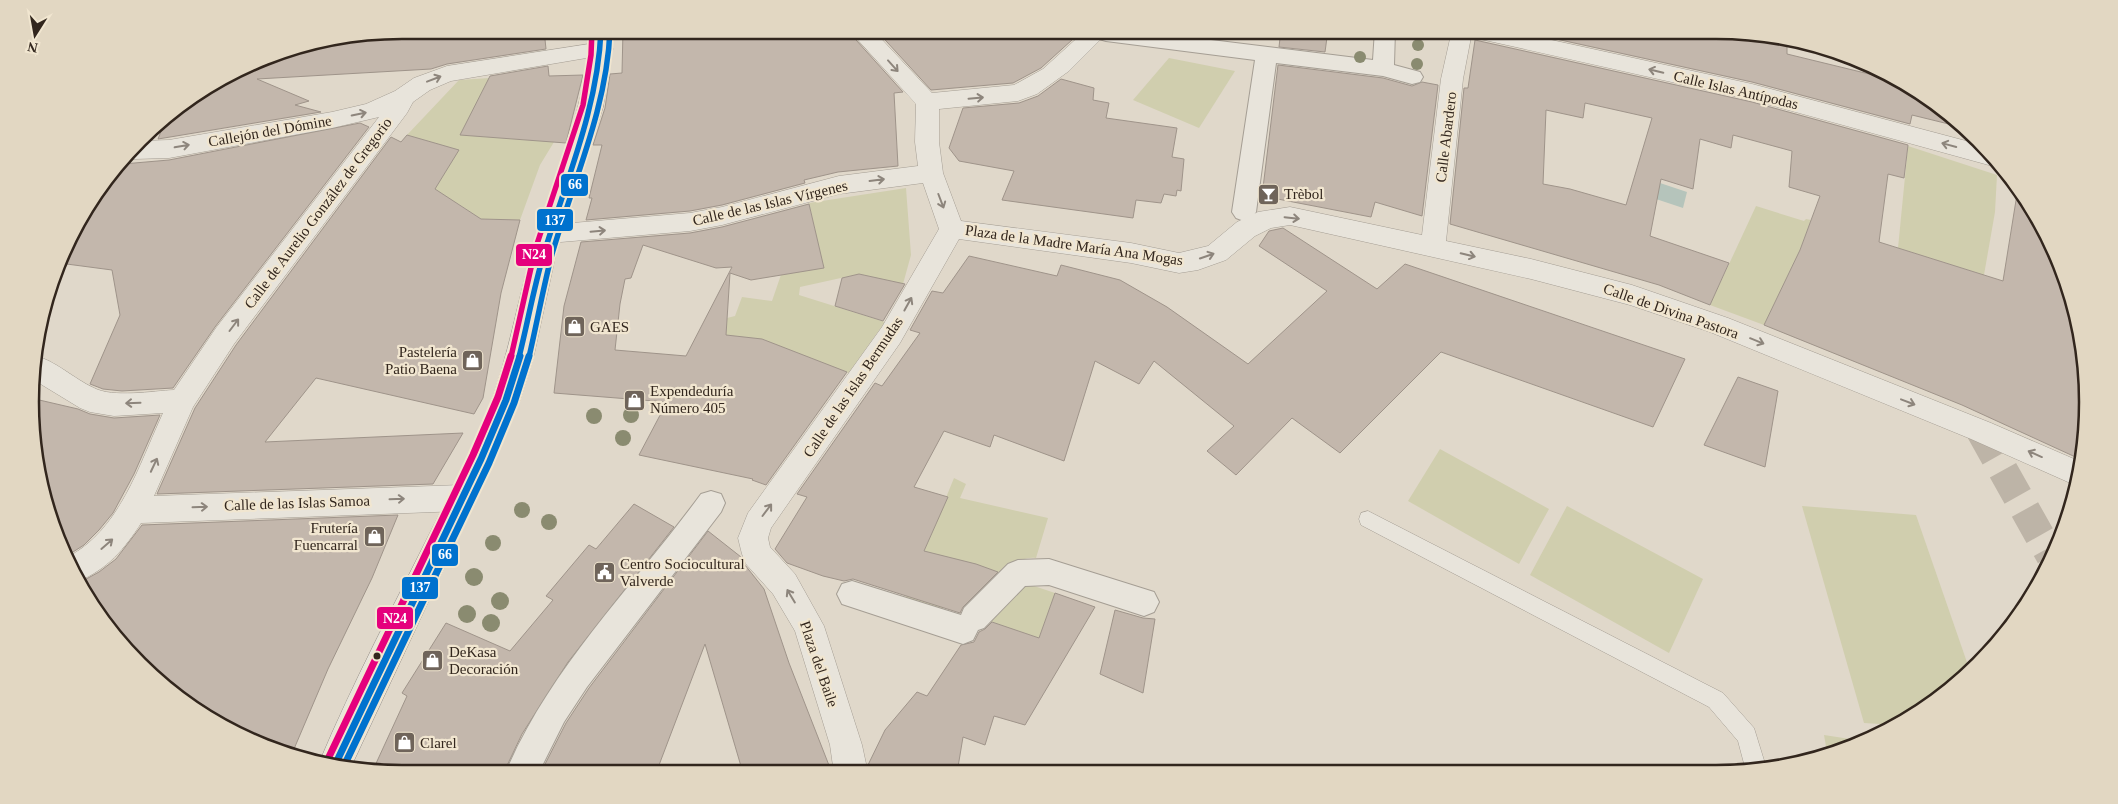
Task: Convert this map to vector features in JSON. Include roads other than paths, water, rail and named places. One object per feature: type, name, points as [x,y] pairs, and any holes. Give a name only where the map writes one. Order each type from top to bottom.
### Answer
[{"type":"street","points":[[868,39],[927,102],[927,142],[931,173],[952,229]]},
{"type":"street","points":[[927,102],[1010,94],[1029,89],[1042,81],[1094,39]]},
{"type":"street","points":[[1153,39],[1383,69],[1412,78]]},
{"type":"street","points":[[1383,69],[1385,39]]},
{"type":"street","name":"Calle Abardero","points":[[1433,247],[1452,78],[1460,39]]},
{"type":"street","name":"Calle Islas Antípodas","points":[[1514,39],[1752,92],[1982,154]]},
{"type":"street","points":[[338,759],[507,398],[519,360],[549,234],[597,82],[601,40]]},
{"type":"street","name":"Calle de Aurelio González de Gregorio","points":[[78,567],[112,540],[133,510],[182,401],[225,336],[399,107],[403,97],[422,84],[447,74],[601,40]]},
{"type":"street","points":[[1245,221],[1266,55]]},
{"type":"street","name":"Callejón del Dómine","points":[[140,150],[169,149],[332,120],[372,111],[403,97]]},
{"type":"street","name":"Calle de las Islas Vírgenes","points":[[549,234],[690,222],[722,216],[839,185],[931,173]]},
{"type":"street","name":"Calle de Divina Pastora","points":[[1245,221],[1290,216],[1531,269],[1632,295],[1719,325],[1981,431],[2072,471]]},
{"type":"street","name":"Plaza de la Madre María Ana Mogas","points":[[952,229],[1131,253],[1179,262],[1198,260],[1217,253],[1245,221]]},
{"type":"street","name":"Calle de las Islas Bermudas","points":[[757,554],[753,538],[758,522],[891,335],[952,229]]},
{"type":"street","points":[[41,370],[90,400],[114,404],[182,401]]},
{"type":"street","name":"Calle de las Islas Samoa","points":[[133,510],[461,498]]},
{"type":"street","points":[[526,765],[558,704],[604,639],[652,576],[692,530],[710,503]]},
{"type":"street","name":"Plaza del Baile","points":[[757,554],[784,584],[809,626],[850,765]]},
{"type":"street","points":[[852,594],[969,624],[1018,573],[1049,572],[1144,602]]},
{"type":"lane","points":[[1368,519],[1716,700],[1746,736],[1754,763]]},
{"type":"tunnel","points":[[1981,431],[2048,550]]},
{"type":"place","name":"Trèbol","points":[[1268,194]]},
{"type":"place","name":"GAES","points":[[574,327]]},
{"type":"place","name":"Pastelería Patio Baena","points":[[473,361]]},
{"type":"place","name":"Expendeduría Número 405","points":[[634,400]]},
{"type":"place","name":"Frutería Fuencarral","points":[[374,537]]},
{"type":"place","name":"Centro Sociocultural Valverde","points":[[604,573]]},
{"type":"place","name":"DeKasa Decoración","points":[[433,661]]},
{"type":"place","name":"Clarel","points":[[404,743]]}]
